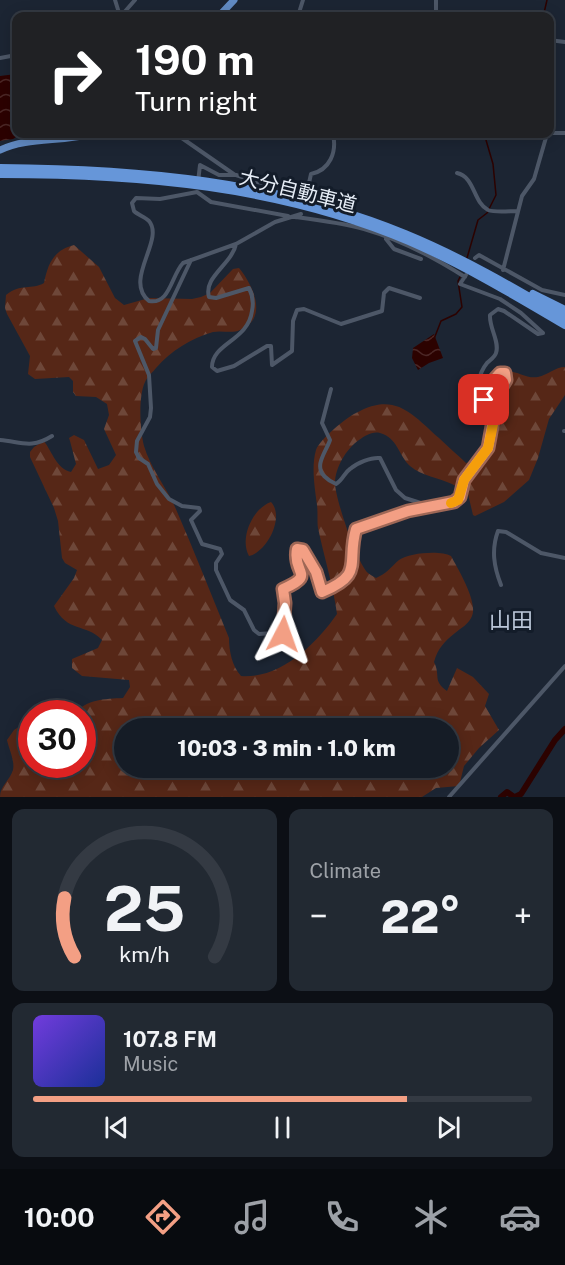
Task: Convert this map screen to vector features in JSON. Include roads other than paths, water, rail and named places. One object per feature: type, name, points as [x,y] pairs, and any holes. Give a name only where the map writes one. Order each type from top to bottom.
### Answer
[{"type":"highway","points":[[223,12],[234,0]]},
{"type":"highway","points":[[0,150],[10,145],[73,138]]},
{"type":"highway","name":"大分自動車道","points":[[0,168],[145,174],[239,186],[299,198],[406,234],[459,258],[565,318]]},
{"type":"highway","name":"大分自動車道","points":[[0,174],[86,176],[177,183],[239,192],[296,204],[354,221],[410,242],[509,292],[565,326]]},
{"type":"highway","points":[[459,258],[565,310]]},
{"type":"street","points":[[124,12],[135,0]]},
{"type":"street","points":[[182,138],[236,175],[257,182],[307,190],[338,198],[345,201],[345,204]]},
{"type":"street","points":[[307,190],[311,174],[322,170],[329,163],[334,146],[333,138]]},
{"type":"street","points":[[503,270],[522,196],[534,179],[546,138]]},
{"type":"street","points":[[198,192],[200,165],[219,175],[236,175]]},
{"type":"street","points":[[457,173],[462,174],[468,180],[481,204],[490,211],[518,211]]},
{"type":"street","points":[[191,260],[158,330],[156,348],[153,349],[141,337],[135,341],[149,375],[151,408],[150,417],[137,441],[136,452],[148,464],[157,484],[169,499],[182,506],[199,508],[200,510],[191,520],[192,526],[202,544],[220,549],[222,554],[216,563],[216,570],[230,600],[244,610],[254,630],[259,634],[273,633],[281,638],[285,603],[283,589],[297,583],[300,579],[301,572],[296,560],[297,549],[303,550],[316,572],[322,592],[349,576],[353,566],[356,529],[408,511],[458,500],[464,480],[488,448],[498,393],[507,377],[503,373],[497,376],[489,385],[485,399],[481,400],[479,396],[480,373],[497,351],[498,345],[490,324],[490,315],[498,309],[504,311],[538,333],[543,333],[521,313],[500,299],[460,284],[463,275],[434,257],[340,221],[290,216],[210,202],[198,192]]},
{"type":"street","points":[[198,192],[160,199],[136,198],[132,203],[134,211],[148,220],[152,228],[148,256],[141,275],[141,288],[146,298],[155,302],[164,298],[177,269],[183,263],[236,244],[250,238],[267,226],[301,214]]},
{"type":"street","points":[[386,238],[394,249],[421,259]]},
{"type":"street","points":[[236,244],[230,260],[212,279],[208,292],[209,297],[216,298],[249,288],[253,295],[251,317],[245,329],[216,353],[212,363],[213,369],[217,372],[234,366],[267,346],[271,346],[273,351],[272,365],[276,364],[292,351],[293,321],[297,310],[304,309],[341,324],[382,311],[384,293],[389,288],[420,298]]},
{"type":"street","points":[[475,258],[479,255],[542,290],[565,295]]},
{"type":"street","points":[[331,389],[322,423],[330,435],[330,440],[320,465],[321,472],[329,481],[336,484],[351,468],[374,457],[380,458],[396,490],[405,498],[431,507]]},
{"type":"street","points":[[0,440],[28,445],[36,444],[52,436]]},
{"type":"street","points":[[501,585],[494,564],[498,531],[506,532],[541,553],[565,558]]},
{"type":"street","points":[[449,797],[565,666]]},
{"type":"water","points":[[12,74],[12,138],[15,138],[0,141],[0,76]]},
{"type":"water","points":[[434,334],[443,358],[418,370],[412,358],[413,348]]},
{"type":"waterway","points":[[544,12],[547,0]]},
{"type":"waterway","points":[[467,258],[478,220],[487,213],[496,195],[493,164],[487,138]]},
{"type":"waterway","points":[[434,339],[441,321],[456,314],[462,307],[458,281],[460,277]]},
{"type":"waterway","points":[[515,797],[521,794],[555,740],[565,729]]},
{"type":"waterway","points":[[501,797],[507,792],[514,797]]},
{"type":"district","name":"山田","points":[[511,620]]}]
